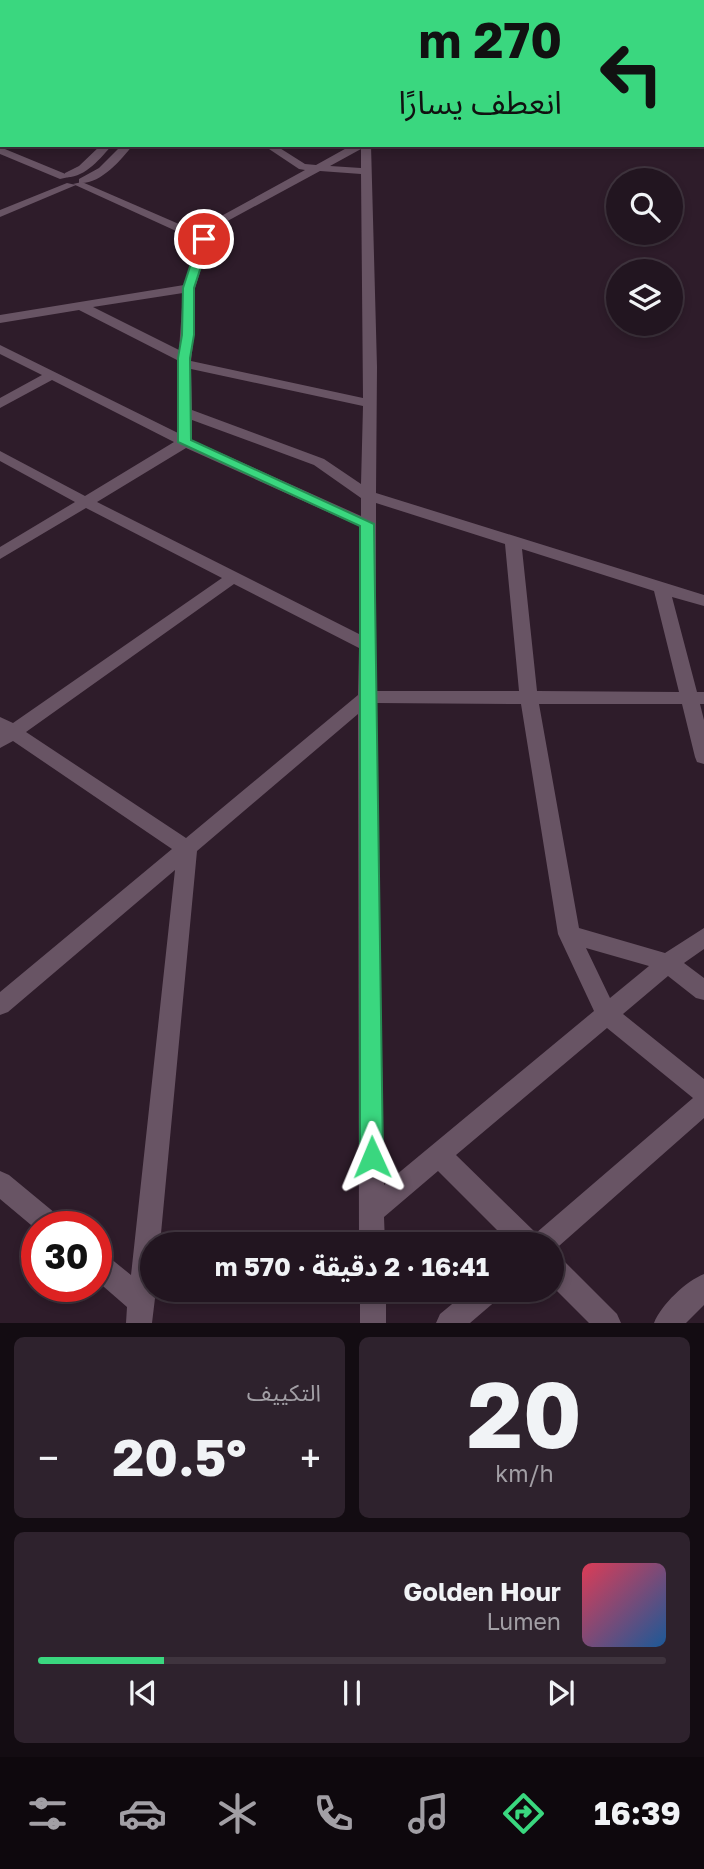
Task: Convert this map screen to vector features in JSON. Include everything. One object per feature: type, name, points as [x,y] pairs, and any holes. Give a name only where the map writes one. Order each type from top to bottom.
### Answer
[{"type":"street","points":[[0,214],[71,181],[105,147]]},
{"type":"street","points":[[0,204],[103,170],[126,147]]},
{"type":"street","points":[[271,147],[303,167],[366,171]]},
{"type":"street","points":[[185,442],[185,361],[189,288],[204,239],[218,222],[359,147]]},
{"type":"street","points":[[363,147],[366,171],[369,403],[367,697],[372,1232]]},
{"type":"street","points":[[0,150],[204,239]]},
{"type":"street","points":[[0,319],[189,288]]},
{"type":"street","points":[[81,306],[185,361],[369,403]]},
{"type":"street","points":[[0,349],[185,442],[367,524]]},
{"type":"street","points":[[0,404],[52,375]]},
{"type":"street","points":[[186,413],[319,462],[367,495],[704,601]]},
{"type":"street","points":[[0,554],[185,442]]},
{"type":"street","points":[[0,455],[85,504],[235,576],[367,645]]},
{"type":"street","points":[[513,541],[529,697],[569,934],[607,1014],[704,1093]]},
{"type":"street","points":[[187,849],[4,732],[235,576]]},
{"type":"street","points":[[662,588],[696,698],[704,757]]},
{"type":"street","points":[[0,1005],[367,697],[696,698]]},
{"type":"street","points":[[139,1312],[187,849]]},
{"type":"street","points":[[569,934],[668,963],[704,991]]},
{"type":"street","points":[[372,1211],[668,963],[704,937]]},
{"type":"street","points":[[556,1232],[704,1103]]},
{"type":"street","points":[[439,1155],[517,1232]]},
{"type":"street","points":[[0,1183],[33,1211]]},
{"type":"street","points":[[564,1279],[608,1323]]},
{"type":"street","points":[[112,1281],[139,1312]]},
{"type":"street","points":[[667,1323],[704,1287]]},
{"type":"street","points":[[373,1302],[373,1323]]},
{"type":"street","points":[[449,1323],[474,1302]]},
{"type":"route","points":[[204,239],[189,288],[188,335],[184,358],[185,442],[367,524],[372,1157]]}]
